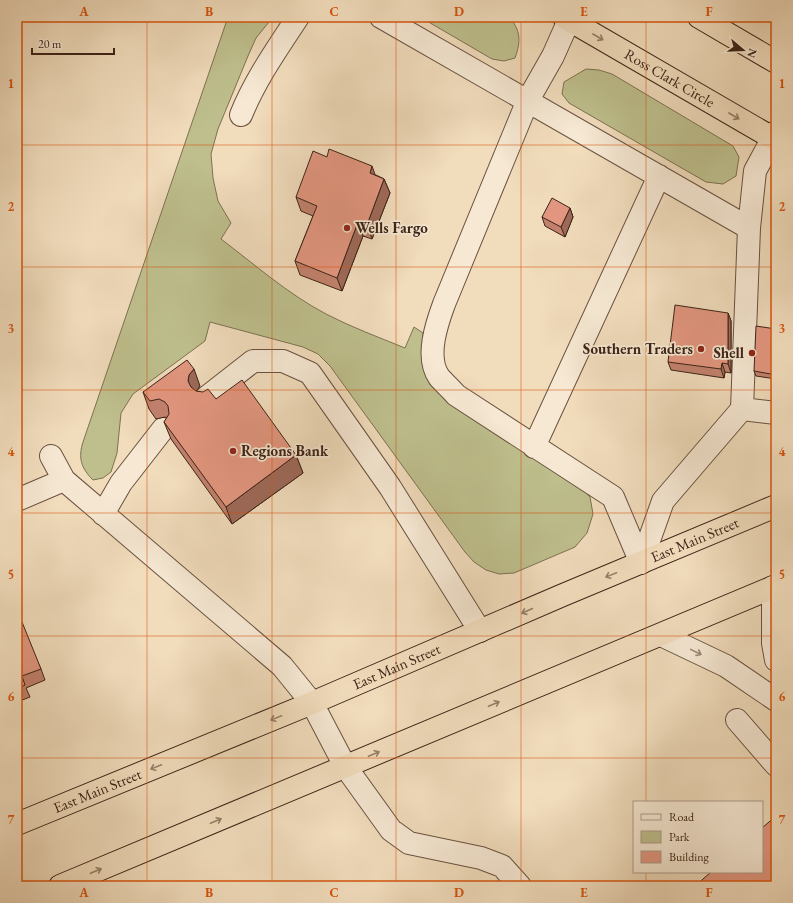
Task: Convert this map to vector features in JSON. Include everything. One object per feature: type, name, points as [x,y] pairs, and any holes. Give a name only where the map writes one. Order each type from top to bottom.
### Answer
[{"type":"highway","points":[[699,17],[776,62]]},
{"type":"highway","name":"Ross Clark Circle","points":[[566,19],[775,136]]},
{"type":"highway","name":"East Main Street","points":[[17,824],[312,703],[776,506]]},
{"type":"highway","points":[[60,886],[661,635],[774,586]]},
{"type":"lane","points":[[241,115],[249,96],[267,64],[298,17]]},
{"type":"lane","points":[[381,17],[749,228]]},
{"type":"lane","points":[[566,19],[553,56],[528,100],[444,304],[434,332],[433,356],[438,376],[456,395],[534,448],[613,497],[641,563]]},
{"type":"lane","points":[[641,563],[663,501],[742,409],[749,228],[755,171],[775,136]]},
{"type":"lane","points":[[534,448],[659,176]]},
{"type":"lane","points":[[208,397],[253,361],[283,361],[310,373],[390,487],[480,631]]},
{"type":"lane","points":[[742,409],[776,413]]},
{"type":"lane","points":[[103,514],[121,483],[163,429]]},
{"type":"lane","points":[[51,456],[64,480],[282,666],[312,703],[345,766],[391,830],[409,844],[481,858],[502,866],[520,886]]},
{"type":"lane","points":[[17,500],[64,480]]},
{"type":"lane","points":[[774,586],[773,634],[776,660]]},
{"type":"lane","points":[[661,635],[726,666],[776,700]]},
{"type":"lane","points":[[737,720],[776,765]]},
{"type":"green space","points":[[228,17],[273,17],[256,38],[218,129],[211,154],[213,178],[218,201],[231,223],[221,239],[298,297],[326,314],[345,323],[405,348],[414,327],[423,333],[425,356],[577,484],[590,497],[593,514],[587,533],[575,547],[514,573],[499,574],[486,570],[474,562],[465,552],[330,366],[318,354],[303,347],[210,322],[205,341],[133,394],[121,413],[117,453],[111,472],[103,478],[93,480],[83,467],[81,453],[83,442]]},
{"type":"green space","points":[[420,17],[509,17],[516,27],[519,36],[515,58],[504,61],[492,59]]},
{"type":"green space","points":[[586,69],[599,70],[612,74],[733,146],[739,157],[736,176],[723,184],[706,182],[569,103],[562,94],[564,82]]},
{"type":"building","name":"Wells Fargo","points":[[329,149],[372,166],[370,173],[384,179],[367,225],[358,222],[337,278],[295,261],[317,206],[296,197],[313,151],[327,157]]},
{"type":"building","points":[[552,198],[570,208],[561,227],[542,217]]},
{"type":"building","name":"Southern Traders","points":[[675,305],[728,313],[728,364],[722,363],[721,369],[668,362]]},
{"type":"building","points":[[756,326],[776,329],[776,375],[754,371]]},
{"type":"building","name":"Regions Bank","points":[[187,360],[194,369],[189,375],[188,381],[191,387],[196,391],[203,392],[208,389],[216,399],[242,380],[296,455],[226,507],[164,422],[169,414],[168,406],[165,402],[159,399],[150,401],[143,392]]},
{"type":"building","points":[[20,617],[41,669],[22,676],[25,685],[17,689],[17,618]]},
{"type":"building","points":[[776,816],[776,886],[695,886],[710,873],[763,873],[763,827]]},
{"type":"place","name":"Wells Fargo","points":[[347,228]]},
{"type":"place","name":"Southern Traders","points":[[701,349]]},
{"type":"place","name":"Shell","points":[[752,353]]},
{"type":"place","name":"Regions Bank","points":[[233,451]]}]
